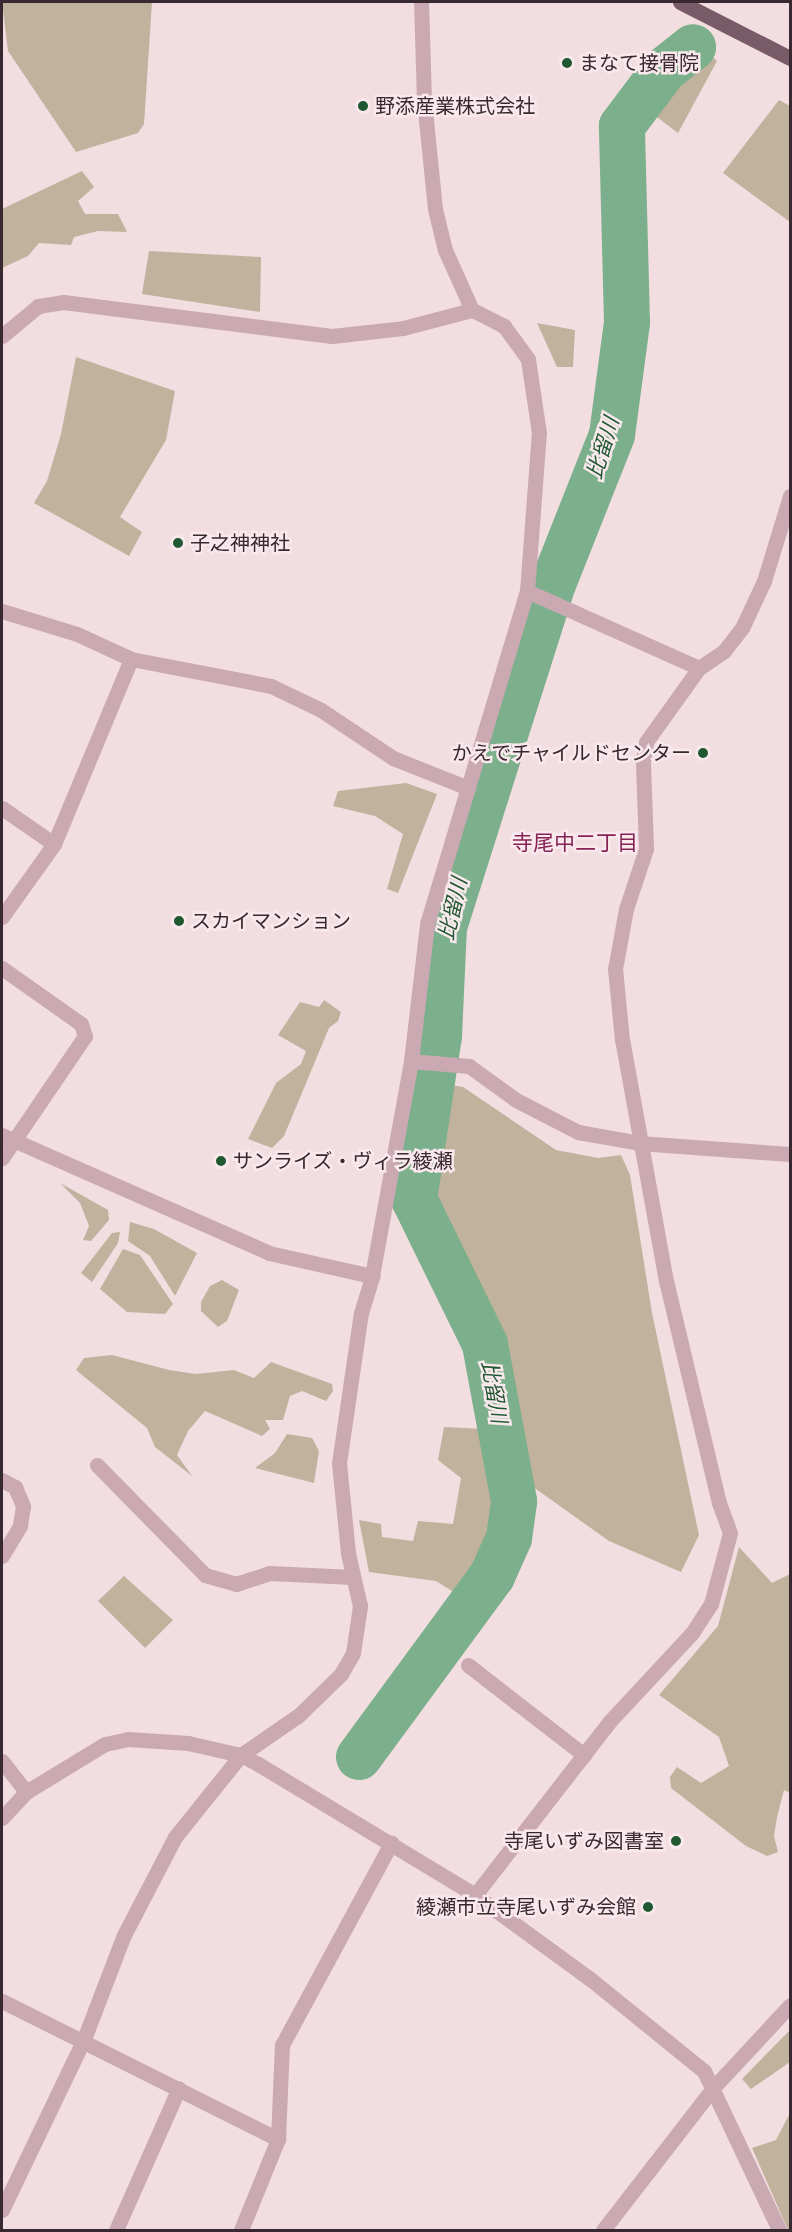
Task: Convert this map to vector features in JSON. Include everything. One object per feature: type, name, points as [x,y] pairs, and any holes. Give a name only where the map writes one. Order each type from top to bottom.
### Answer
[{"type":"main road","points":[[680,2],[790,58]]},
{"type":"street","points":[[2,2210],[84,2039],[124,1935],[176,1837],[241,1755],[299,1715],[341,1674],[353,1653],[360,1606],[353,1577],[339,1463],[361,1313],[372,1276],[415,1061],[427,924],[468,788],[534,594],[539,433],[528,359],[504,326],[472,310],[445,250],[435,209],[424,101],[421,2]]},
{"type":"street","points":[[2,336],[38,306],[63,302],[332,336],[403,328],[472,310]]},
{"type":"street","points":[[475,1895],[584,1755],[692,1633],[711,1604],[730,1533],[719,1503],[679,1344],[639,1143],[616,1003],[618,941],[646,849],[643,761],[646,742],[699,668],[724,651],[742,628],[764,581],[789,514],[790,496]]},
{"type":"street","points":[[534,594],[699,668]]},
{"type":"street","points":[[2,611],[77,634],[130,659],[271,686],[321,710],[393,758],[468,788]]},
{"type":"street","points":[[2,917],[54,844],[130,659]]},
{"type":"street","points":[[2,808],[54,844]]},
{"type":"street","points":[[2,968],[81,1024],[85,1036],[7,1139],[2,1158]]},
{"type":"street","points":[[415,1061],[469,1066],[516,1100],[578,1132],[639,1143],[790,1154]]},
{"type":"street","points":[[7,1139],[269,1253],[372,1276]]},
{"type":"street","points":[[98,1465],[205,1575],[236,1584],[269,1573],[353,1577]]},
{"type":"street","points":[[2,1480],[15,1487],[23,1506],[20,1526],[2,1556]]},
{"type":"street","points":[[468,1665],[584,1755]]},
{"type":"street","points":[[2,1818],[26,1792],[105,1744],[128,1739],[188,1743],[241,1755],[475,1895],[598,1985],[704,2071],[779,2230]]},
{"type":"street","points":[[2,1761],[26,1792]]},
{"type":"street","points":[[241,2230],[278,2139],[282,2044],[391,1843]]},
{"type":"street","points":[[2,2001],[84,2039],[278,2139]]},
{"type":"street","points":[[603,2230],[713,2088],[790,2006]]},
{"type":"street","points":[[116,2230],[179,2088]]},
{"type":"shaded area","points":[[2,2],[152,2],[144,124],[138,133],[76,152],[8,51]]},
{"type":"shaded area","points":[[697,43],[717,61],[678,133],[645,108]]},
{"type":"shaded area","points":[[779,100],[790,106],[790,222],[723,173]]},
{"type":"shaded area","points":[[82,171],[94,187],[78,201],[85,214],[118,214],[127,232],[98,231],[74,237],[71,245],[39,243],[28,256],[2,268],[2,209]]},
{"type":"shaded area","points":[[149,251],[261,257],[260,312],[142,294]]},
{"type":"shaded area","points":[[537,323],[575,330],[573,367],[557,367]]},
{"type":"shaded area","points":[[76,357],[175,391],[166,440],[120,517],[142,532],[129,556],[34,503],[47,481],[61,434]]},
{"type":"shaded area","points":[[406,783],[437,794],[398,893],[387,889],[403,834],[375,816],[333,806],[338,791]]},
{"type":"shaded area","points":[[324,1000],[341,1012],[338,1021],[329,1028],[284,1136],[272,1148],[248,1139],[276,1083],[301,1064],[306,1051],[278,1035],[300,1002],[319,1007]]},
{"type":"shaded area","points":[[443,1084],[463,1087],[556,1150],[598,1158],[621,1155],[630,1175],[652,1313],[699,1535],[681,1572],[609,1541],[529,1484],[506,1428],[492,1343],[422,1196]]},
{"type":"shaded area","points":[[60,1183],[108,1210],[109,1220],[91,1241],[83,1240],[89,1226],[80,1203]]},
{"type":"shaded area","points":[[130,1222],[154,1229],[197,1253],[175,1296],[150,1256],[128,1241]]},
{"type":"shaded area","points":[[120,1232],[118,1243],[92,1282],[81,1273],[112,1233]]},
{"type":"shaded area","points":[[123,1249],[140,1255],[173,1304],[165,1314],[127,1312],[100,1289]]},
{"type":"shaded area","points":[[222,1280],[239,1290],[227,1321],[218,1327],[201,1311],[201,1302],[210,1286]]},
{"type":"shaded area","points":[[112,1355],[169,1370],[196,1374],[234,1370],[254,1378],[271,1362],[332,1384],[333,1391],[326,1401],[302,1391],[290,1396],[283,1420],[265,1420],[270,1429],[262,1436],[205,1411],[188,1431],[177,1455],[192,1476],[155,1447],[147,1428],[76,1370],[84,1358]]},
{"type":"shaded area","points":[[444,1427],[485,1429],[508,1498],[504,1535],[489,1574],[468,1601],[436,1581],[369,1572],[359,1520],[381,1524],[382,1537],[413,1541],[418,1521],[453,1524],[461,1478],[438,1460]]},
{"type":"shaded area","points":[[287,1434],[312,1438],[319,1451],[314,1483],[255,1468],[275,1453]]},
{"type":"shaded area","points":[[739,1547],[772,1583],[790,1574],[790,1793],[784,1790],[777,1817],[774,1836],[778,1852],[767,1856],[746,1846],[671,1788],[670,1777],[677,1767],[701,1783],[729,1766],[719,1737],[659,1695],[718,1626]]},
{"type":"shaded area","points":[[124,1576],[173,1620],[145,1648],[98,1601]]},
{"type":"shaded area","points":[[790,2030],[790,2062],[751,2089],[742,2079]]},
{"type":"shaded area","points":[[790,2113],[790,2230],[788,2230],[752,2148],[776,2140]]},
{"type":"waterway","name":"比留川","points":[[359,1757],[492,1576],[509,1538],[514,1501],[485,1344],[414,1199],[439,1036],[444,927],[553,584],[612,435],[627,322],[622,126],[664,70],[693,47]]},
{"type":"place","name":"まなて接骨院","points":[[567,63]]},
{"type":"place","name":"野添産業株式会社","points":[[363,106]]},
{"type":"place","name":"子之神神社","points":[[178,543]]},
{"type":"place","name":"かえでチャイルドセンター","points":[[703,753]]},
{"type":"place","name":"スカイマンション","points":[[179,921]]},
{"type":"place","name":"サンライズ・ヴィラ綾瀬","points":[[221,1161]]},
{"type":"place","name":"寺尾いずみ図書室","points":[[676,1841]]},
{"type":"place","name":"綾瀬市立寺尾いずみ会館","points":[[648,1907]]},
{"type":"district","name":"寺尾中二丁目","points":[[575,843]]}]
